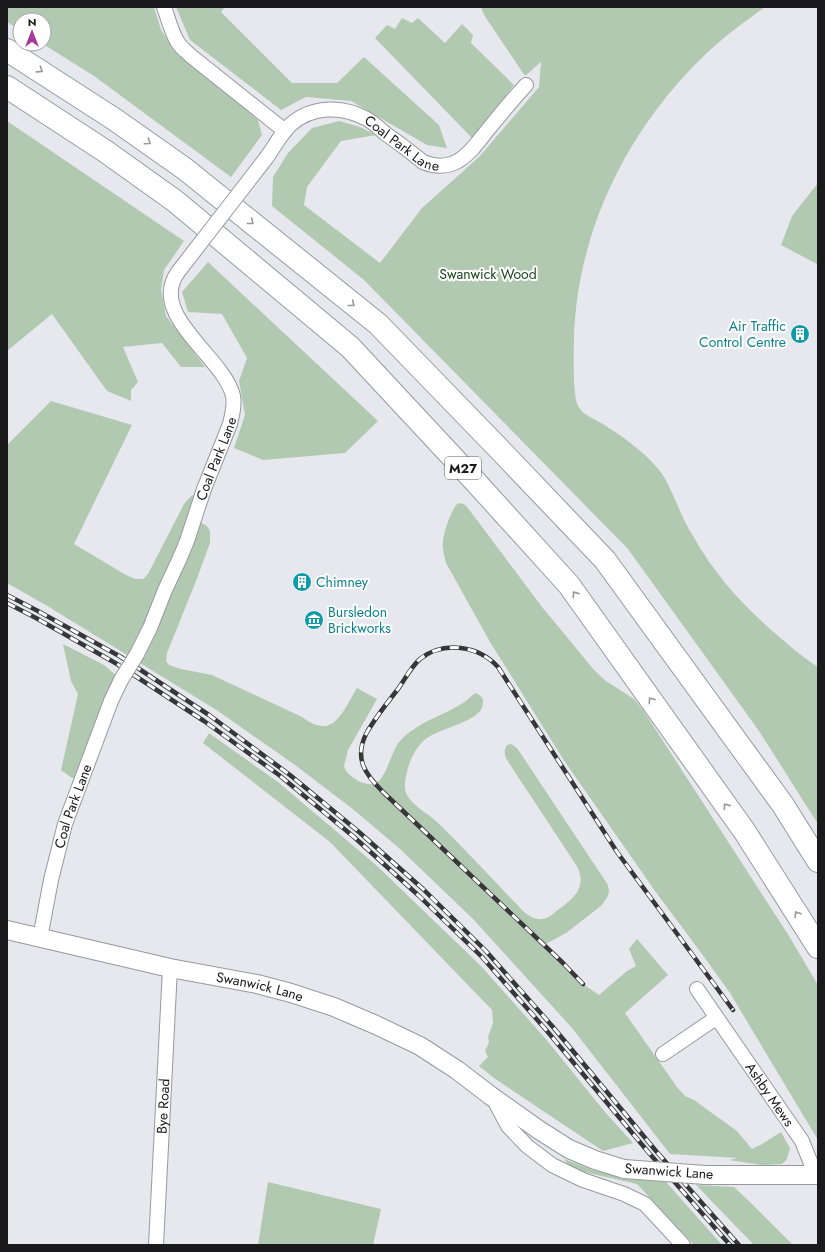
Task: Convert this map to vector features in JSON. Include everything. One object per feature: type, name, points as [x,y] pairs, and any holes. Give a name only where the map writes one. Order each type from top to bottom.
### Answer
[{"type":"highway","name":"M27","points":[[7,50],[114,119],[185,169],[378,324],[604,560],[783,805],[818,861]]},
{"type":"highway","name":"M27","points":[[7,87],[110,155],[175,201],[350,347],[569,585],[745,832],[818,947]]},
{"type":"street","points":[[164,7],[177,41],[190,56],[285,131]]},
{"type":"street","name":"Coal Park Lane","points":[[40,938],[51,880],[65,824],[111,701],[150,628],[187,541],[204,489],[233,413],[233,397],[226,380],[214,362],[188,333],[176,315],[173,306],[171,287],[173,279],[267,157],[285,131],[297,120],[307,114],[315,110],[326,109],[348,112],[367,120],[423,162],[436,166],[444,166],[459,161],[468,154],[526,85]]},
{"type":"street","name":"Swanwick Lane","points":[[7,930],[170,968],[257,984],[292,993],[334,1007],[376,1024],[420,1046],[457,1070],[538,1130],[569,1149],[624,1170],[705,1175],[816,1175]]},
{"type":"street","name":"Bye Road","points":[[156,1245],[170,968]]},
{"type":"street","name":"Ashby Mews","points":[[697,989],[802,1141],[816,1175]]},
{"type":"street","points":[[662,1054],[716,1018]]},
{"type":"street","name":"Swanwick Lane","points":[[491,1096],[508,1126],[527,1146],[552,1165],[583,1180],[624,1194],[645,1204],[683,1245]]},
{"type":"green space","points":[[7,7],[154,7],[161,30],[174,49],[218,84],[258,120],[262,135],[231,177],[94,76],[52,50],[52,12],[12,12],[12,25],[7,22]]},
{"type":"green space","points":[[176,7],[225,7],[221,12],[292,83],[337,83],[364,57],[439,125],[447,148],[427,145],[351,101],[306,97],[281,110],[190,40]]},
{"type":"green space","name":"Swanwick Wood","points":[[481,7],[765,7],[709,51],[681,80],[655,111],[613,180],[598,217],[586,256],[578,295],[574,336],[574,383],[576,400],[578,406],[583,412],[626,440],[644,454],[658,469],[668,484],[693,536],[709,562],[727,585],[769,628],[799,654],[818,667],[818,824],[759,731],[628,549],[364,280],[272,206],[273,177],[288,153],[312,128],[339,121],[360,127],[376,135],[341,141],[307,187],[304,205],[380,263],[422,208],[479,157],[539,87],[541,62],[525,76],[484,15]]},
{"type":"green space","points":[[402,18],[412,23],[418,18],[445,43],[462,24],[473,35],[471,43],[514,85],[473,139],[375,38],[387,25],[395,29]]},
{"type":"green space","points":[[7,121],[184,241],[164,270],[161,290],[166,316],[205,367],[181,367],[162,343],[123,347],[138,382],[131,390],[131,401],[107,391],[52,314],[7,351]]},
{"type":"green space","points":[[818,183],[817,264],[781,245],[792,216]]},
{"type":"green space","points":[[208,262],[378,421],[345,453],[263,460],[234,448],[245,415],[239,381],[247,358],[222,314],[188,312],[182,292]]},
{"type":"green space","points":[[51,401],[132,425],[74,544],[126,575],[135,579],[143,579],[148,574],[184,504],[191,496],[196,494],[194,519],[207,526],[210,531],[210,543],[167,653],[166,661],[169,665],[212,675],[320,726],[329,725],[339,718],[357,688],[377,699],[348,750],[344,766],[347,772],[354,778],[370,784],[376,783],[380,780],[397,745],[407,734],[422,724],[455,708],[475,693],[481,696],[483,700],[482,707],[474,716],[462,723],[427,738],[415,751],[406,774],[405,785],[407,795],[416,806],[436,821],[469,854],[523,911],[535,918],[547,918],[574,896],[581,881],[580,875],[578,868],[505,756],[505,749],[507,745],[511,744],[517,748],[608,885],[609,892],[607,898],[601,906],[566,933],[544,945],[583,984],[599,995],[627,971],[636,966],[629,949],[637,939],[668,975],[625,1013],[677,1087],[685,1096],[694,1100],[737,1131],[752,1149],[781,1132],[790,1148],[787,1159],[782,1164],[762,1165],[729,1160],[738,1158],[670,1154],[572,1028],[474,920],[400,849],[354,810],[295,765],[218,711],[49,607],[7,583],[7,445]]},
{"type":"green space","points":[[458,503],[464,504],[468,508],[542,607],[595,671],[606,681],[634,699],[643,710],[789,936],[818,985],[818,1140],[730,993],[655,891],[563,759],[490,642],[446,563],[443,549],[445,532],[450,515]]},
{"type":"green space","points":[[63,644],[104,665],[118,677],[75,778],[72,778],[61,770],[78,694],[71,681]]},
{"type":"green space","points":[[209,733],[278,782],[376,865],[481,966],[545,1038],[605,1112],[633,1143],[603,1151],[494,1078],[479,1066],[488,1057],[485,1051],[489,1042],[488,1037],[493,1023],[492,1010],[330,842],[203,743]]},
{"type":"green space","points":[[564,1159],[593,1170],[666,1182],[722,1245],[694,1245],[637,1184],[571,1169]]},
{"type":"green space","points":[[268,1182],[381,1209],[373,1245],[258,1245]]},
{"type":"green space","points":[[696,1185],[734,1187],[793,1245],[754,1245]]},
{"type":"railway","points":[[7,595],[121,657],[209,715],[290,775],[359,832],[423,889],[485,950],[553,1027],[656,1151],[739,1245]]},
{"type":"railway","points":[[7,603],[117,664],[204,721],[279,775],[354,837],[418,895],[482,957],[547,1031],[649,1153],[730,1245]]},
{"type":"railway","points":[[583,984],[563,963],[383,792],[371,779],[363,766],[361,751],[366,734],[408,673],[420,659],[429,653],[440,649],[450,648],[471,650],[481,654],[498,667],[617,852],[733,1010]]},
{"type":"place","name":"Air Traffic Control Centre","points":[[800,334]]},
{"type":"place","name":"Chimney","points":[[302,582]]},
{"type":"place","name":"Bursledon Brickworks","points":[[314,620]]}]
